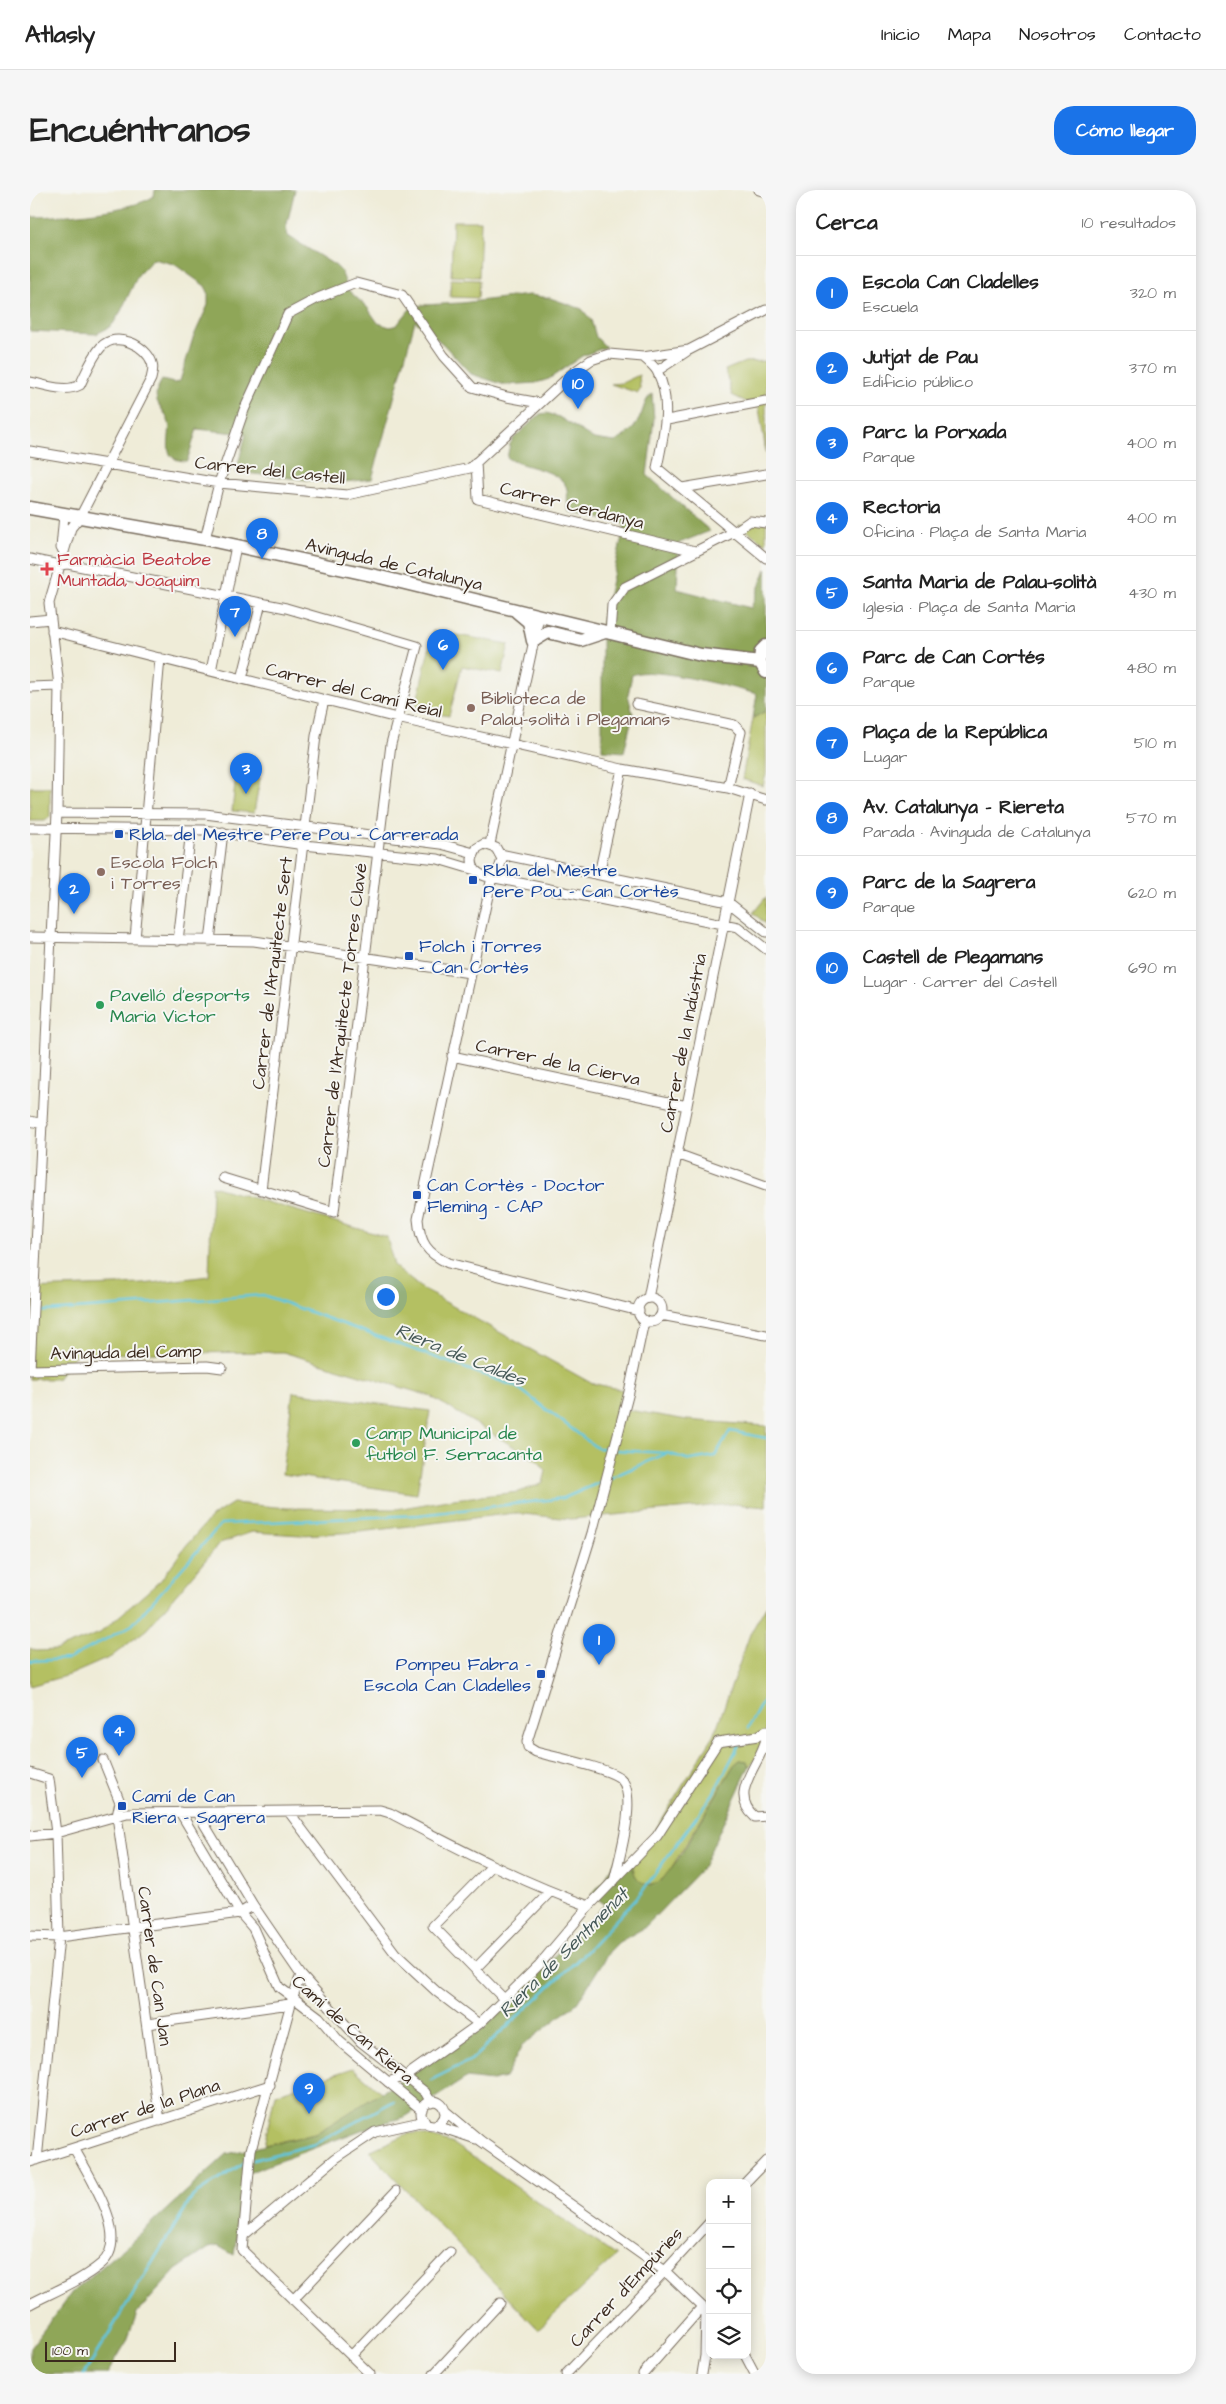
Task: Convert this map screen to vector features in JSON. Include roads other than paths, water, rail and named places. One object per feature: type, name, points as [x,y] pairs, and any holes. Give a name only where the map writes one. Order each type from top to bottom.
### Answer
[{"type":"street","points":[[759,190],[766,192]]},
{"type":"street","points":[[204,539],[244,410],[288,314],[318,298],[356,283],[402,295],[444,356],[472,387],[506,397],[540,403]]},
{"type":"street","points":[[657,370],[689,350],[766,310]]},
{"type":"street","points":[[30,382],[64,389],[74,389],[80,385],[101,347],[111,340],[123,339],[144,352],[152,364],[152,379],[59,565]]},
{"type":"street","name":"Carrer del Castell","points":[[30,451],[107,466],[220,483],[347,495],[470,468],[574,372],[590,360],[609,354],[644,357],[689,350]]},
{"type":"street","points":[[644,357],[657,370],[664,394],[667,420],[657,468],[766,558]]},
{"type":"street","points":[[667,420],[766,401]]},
{"type":"street","name":"Carrer Cerdanya","points":[[476,462],[478,499],[695,551]]},
{"type":"street","points":[[682,488],[766,474]]},
{"type":"street","name":"Avinguda de Catalunya","points":[[30,508],[204,539],[376,576],[701,655],[760,658]]},
{"type":"street","points":[[30,1370],[57,829],[59,686],[49,603],[59,565],[64,515]]},
{"type":"street","points":[[533,641],[548,632],[580,640],[608,633],[612,605],[625,586],[734,532],[750,521],[766,523]]},
{"type":"street","points":[[211,671],[236,546]]},
{"type":"street","points":[[30,559],[59,565],[68,564],[262,602],[242,679]]},
{"type":"street","name":"Carrer de l'Arquitecte Torres Clavé","points":[[262,602],[417,646],[391,744],[334,1212],[262,1190]]},
{"type":"street","points":[[514,611],[529,622],[533,641]]},
{"type":"street","points":[[490,844],[510,744],[539,617]]},
{"type":"street","points":[[30,621],[51,619]]},
{"type":"street","name":"Carrer del Camí Reial","points":[[52,631],[397,718],[622,769],[728,788],[766,800]]},
{"type":"street","points":[[135,939],[160,658]]},
{"type":"street","points":[[30,687],[59,686]]},
{"type":"street","name":"Carrer de l'Arquitecte Sert","points":[[262,1190],[316,736],[324,700]]},
{"type":"street","points":[[636,704],[734,725],[740,728],[741,732],[728,788]]},
{"type":"street","points":[[599,874],[622,769]]},
{"type":"street","name":"Carrer de la Indústria","points":[[648,1298],[750,794]]},
{"type":"street","points":[[57,813],[205,814],[380,838],[442,844],[474,853]]},
{"type":"street","points":[[30,828],[223,832],[304,844],[438,859],[492,877],[738,928],[766,950]]},
{"type":"street","points":[[178,940],[191,830]]},
{"type":"street","points":[[210,941],[223,832]]},
{"type":"street","points":[[475,870],[472,864],[474,853],[480,845],[490,844],[496,848],[500,854],[502,864],[492,877],[418,1219],[423,1244],[433,1256],[448,1264],[639,1311],[646,1321]]},
{"type":"street","points":[[500,854],[728,902],[766,932]]},
{"type":"street","points":[[30,937],[254,941],[470,973]]},
{"type":"street","name":"Carrer de la Cierva","points":[[452,1056],[686,1106]]},
{"type":"street","points":[[30,1121],[42,1124]]},
{"type":"street","points":[[677,1154],[766,1186]]},
{"type":"street","points":[[223,1178],[262,1190]]},
{"type":"street","points":[[639,1311],[642,1302],[648,1298],[658,1301],[662,1307],[661,1315],[654,1321],[646,1321]]},
{"type":"street","points":[[661,1315],[766,1335]]},
{"type":"street","points":[[614,1880],[626,1828],[627,1791],[625,1784],[611,1773],[536,1752],[528,1747],[527,1742],[592,1533],[629,1392],[643,1326],[646,1321]]},
{"type":"street","name":"Avinguda del Camp","points":[[30,1370],[207,1366],[222,1368]]},
{"type":"street","points":[[388,2082],[406,2076],[480,2024],[539,1965],[589,1906],[656,1836],[718,1742],[758,1736],[766,1731]]},
{"type":"street","points":[[766,1739],[763,1753],[755,1765],[743,1793],[747,1810],[756,1817],[766,1816]]},
{"type":"street","name":"Carrer de Can Jan","points":[[102,1760],[120,1802],[117,1816],[160,2121]]},
{"type":"street","points":[[30,1773],[49,1779],[56,1832],[59,1938],[33,2161]]},
{"type":"street","points":[[30,1836],[56,1832],[126,1813],[380,1810],[390,1812],[492,1866],[550,1892],[589,1906]]},
{"type":"street","name":"Camí de Can Riera","points":[[180,1812],[240,1913],[253,1928],[279,1987],[292,2000],[319,2017],[338,2041],[422,2110]]},
{"type":"street","name":"Camí de Can Riera","points":[[197,1812],[253,1905],[301,1975],[361,2042],[425,2092],[431,2102]]},
{"type":"street","points":[[289,1812],[395,1953],[437,1992],[480,2024]]},
{"type":"street","points":[[492,1866],[433,1926],[504,1999]]},
{"type":"street","points":[[475,1969],[550,1892]]},
{"type":"street","points":[[30,1936],[59,1938],[133,1928],[240,1913],[253,1905]]},
{"type":"street","points":[[301,1975],[292,2000],[251,2150],[242,2250],[370,2374]]},
{"type":"street","points":[[147,2024],[292,2000]]},
{"type":"street","name":"Carrer de la Plana","points":[[33,2161],[270,2085]]},
{"type":"street","points":[[481,2141],[430,2123],[422,2110],[431,2102],[439,2103],[444,2110],[481,2141],[665,2271],[706,2311],[643,2374]]},
{"type":"street","points":[[244,2235],[336,2158],[375,2132],[443,2120],[444,2110]]},
{"type":"street","points":[[30,2304],[78,2280],[102,2264],[111,2250],[113,2233],[108,2213],[74,2148]]},
{"type":"street","points":[[749,2179],[766,2160]]},
{"type":"street","points":[[293,2300],[396,2191]]},
{"type":"street","name":"Carrer d'Empúries","points":[[566,2374],[708,2224]]},
{"type":"street","points":[[351,2356],[450,2252]]},
{"type":"street","points":[[434,2374],[500,2303]]},
{"type":"street","points":[[702,2374],[706,2357]]},
{"type":"street","points":[[747,2359],[755,2374]]},
{"type":"waterway","name":"Riera de Caldes","points":[[34,1312],[263,1295],[517,1387],[597,1448],[611,1449]]},
{"type":"waterway","name":"Riera de Caldes","points":[[616,1450],[667,1453],[690,1460],[715,1456],[730,1431],[766,1438]]},
{"type":"waterway","points":[[610,1478],[665,1454]]},
{"type":"waterway","points":[[30,1661],[69,1659],[132,1625],[221,1524],[419,1515],[564,1498],[603,1481]]},
{"type":"waterway","name":"Riera de Sentmenat","points":[[748,1728],[766,1695]]},
{"type":"waterway","name":"Riera de Sentmenat","points":[[431,2080],[471,2060],[585,1953],[641,1893],[713,1794],[740,1743]]},
{"type":"waterway","name":"Riera de Sentmenat","points":[[253,2160],[315,2144],[394,2101]]},
{"type":"waterway","name":"Riera de Sentmenat","points":[[84,2374],[193,2196],[247,2161]]},
{"type":"place","name":"Castell de Plegamans","points":[[578,409]]},
{"type":"place","name":"Av. Catalunya - Riereta","points":[[262,559]]},
{"type":"place","name":"Farmàcia Beatobe Muntada, Joaquim","points":[[47,569]]},
{"type":"place","name":"Plaça de la República","points":[[235,637]]},
{"type":"place","name":"Parc de Can Cortés","points":[[443,670]]},
{"type":"place","name":"Biblioteca de Palau-solità i Plegamans","points":[[471,708]]},
{"type":"place","name":"Parc la Porxada","points":[[246,794]]},
{"type":"place","name":"Rbla. del Mestre Pere Pou - Carrerada","points":[[119,834]]},
{"type":"place","name":"Escola Folch i Torres","points":[[101,872]]},
{"type":"place","name":"Rbla. del Mestre Pere Pou - Can Cortès","points":[[473,880]]},
{"type":"place","name":"Jutjat de Pau","points":[[74,914]]},
{"type":"place","name":"Folch i Torres - Can Cortès","points":[[409,956]]},
{"type":"place","name":"Pavelló d'esports Maria Victor","points":[[100,1005]]},
{"type":"place","name":"Can Cortès - Doctor Fleming - CAP","points":[[417,1195]]},
{"type":"place","name":"Camp Municipal de futbol F. Serracanta","points":[[356,1443]]},
{"type":"place","name":"Escola Can Cladelles","points":[[599,1665]]},
{"type":"place","name":"Pompeu Fabra - Escola Can Cladelles","points":[[541,1674]]},
{"type":"place","name":"Rectoria","points":[[119,1756]]},
{"type":"place","name":"Santa Maria de Palau-solità","points":[[82,1778]]},
{"type":"place","name":"Camí de Can Riera - Sagrera","points":[[122,1806]]},
{"type":"place","name":"Parc de la Sagrera","points":[[309,2114]]}]
